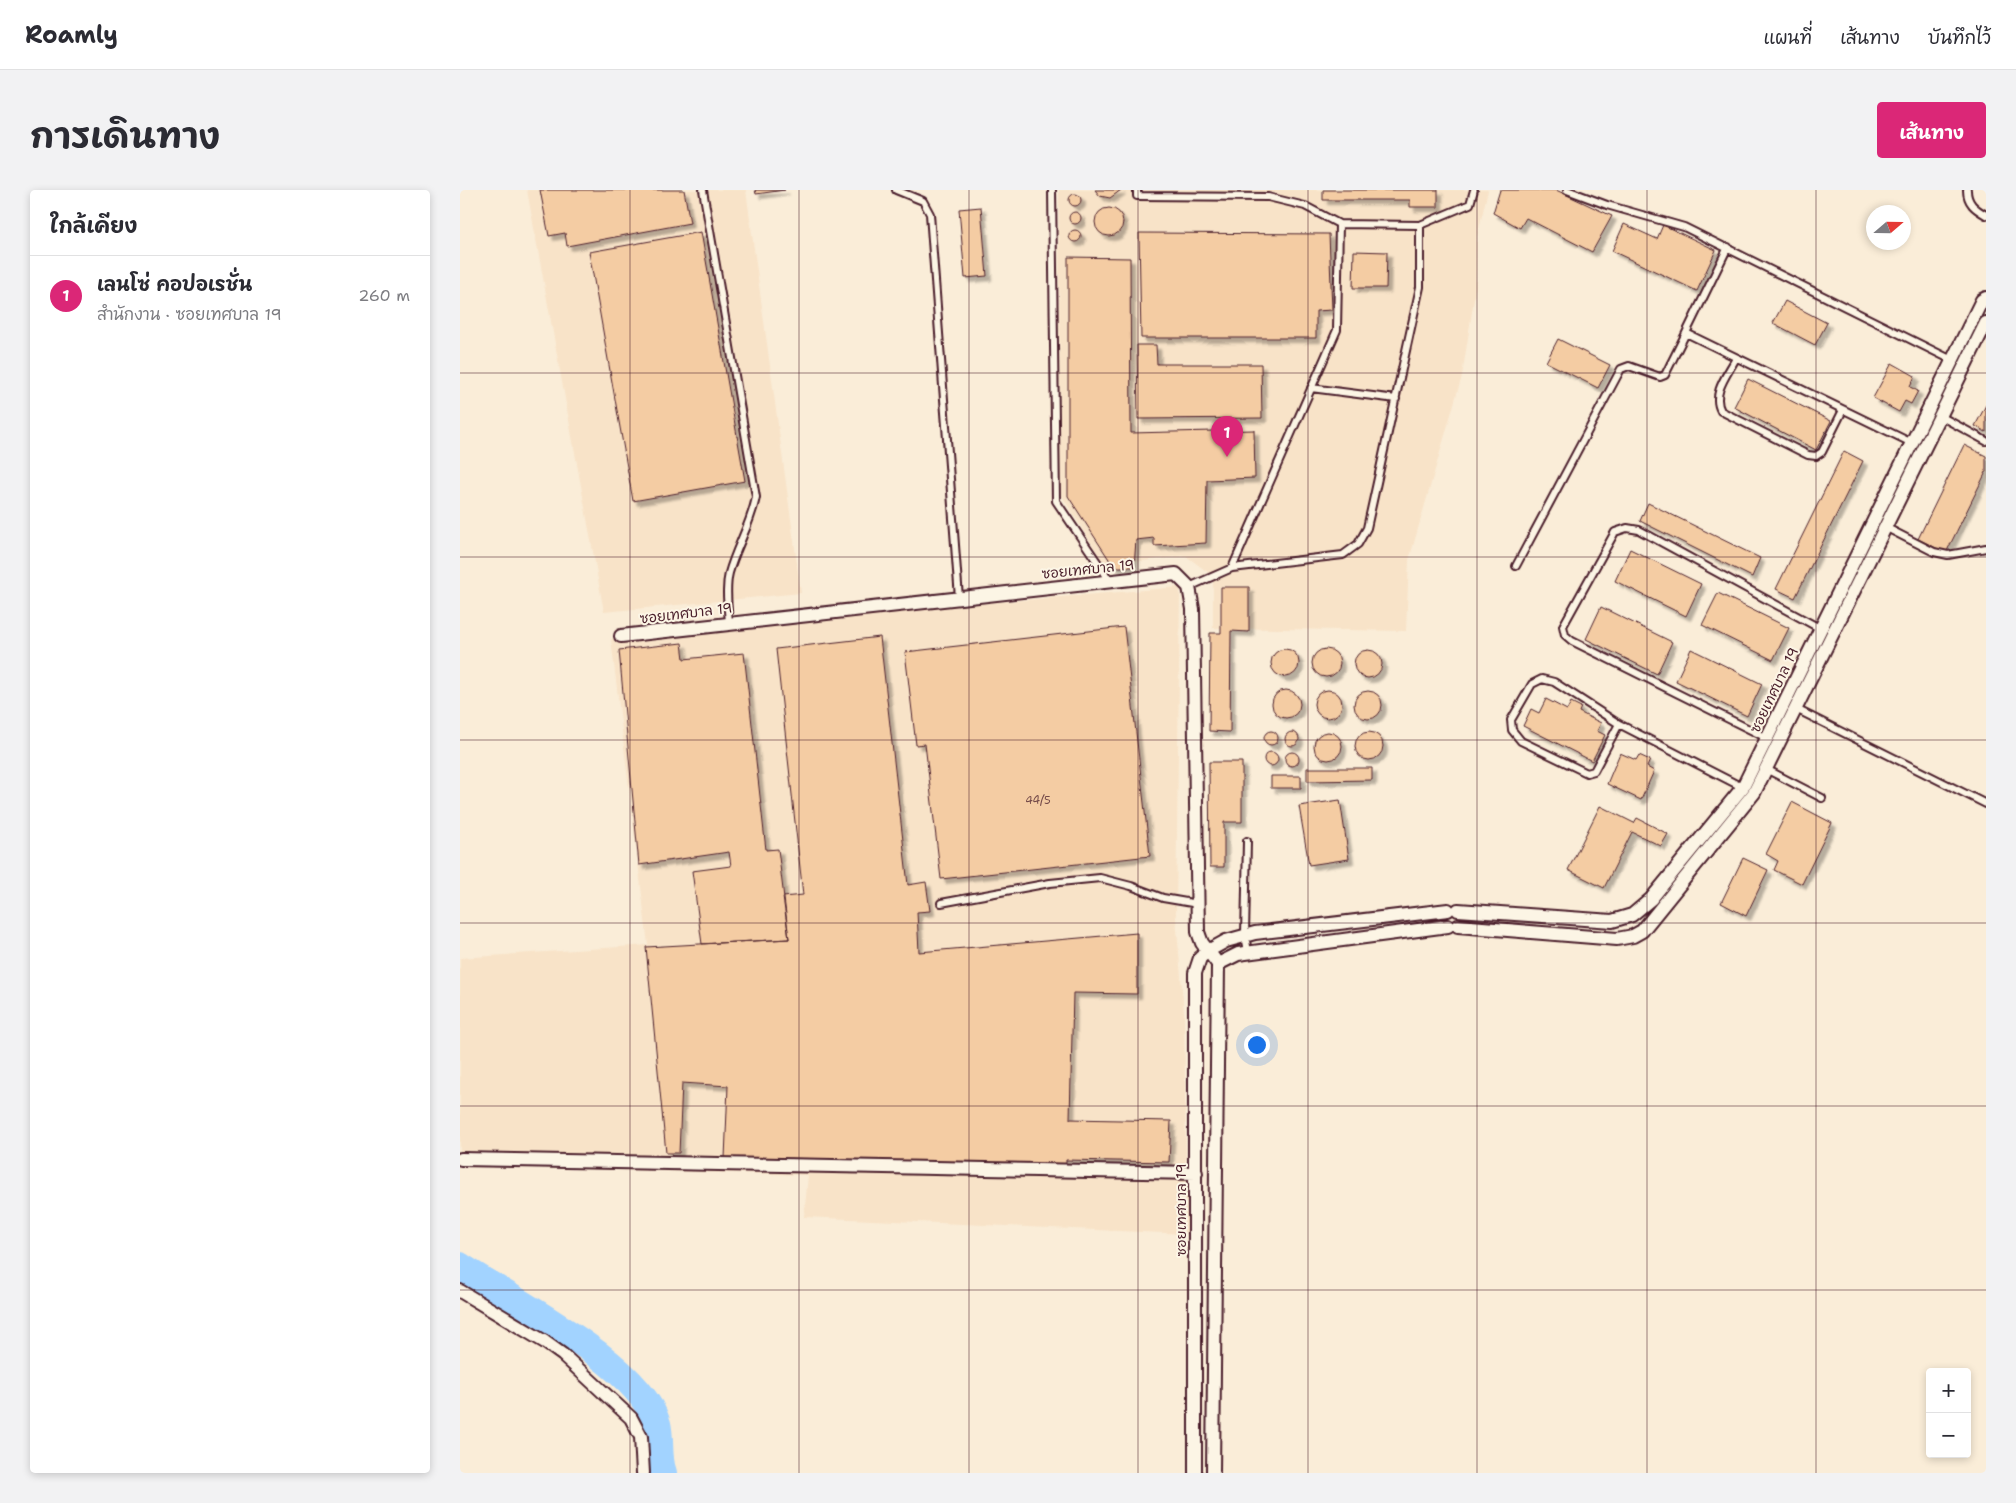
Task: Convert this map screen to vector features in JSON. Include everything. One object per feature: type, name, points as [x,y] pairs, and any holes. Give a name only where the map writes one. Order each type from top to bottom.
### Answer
[{"type":"street","name":"ซอยเทศบาล 19","points":[[1218,964],[1226,958],[1248,952],[1453,926],[1598,939],[1617,939],[1633,936],[1642,931],[1687,878],[1766,769],[1820,629],[1982,300],[1986,298]]},
{"type":"street","name":"ซอยเทศบาล 19","points":[[1195,1473],[1196,1173],[1194,974],[1200,958],[1226,941],[1245,935],[1453,910],[1612,921],[1632,915],[1651,898],[1676,868],[1749,790],[1767,738],[1790,706],[1885,527],[1986,323]]},
{"type":"street","name":"ซอยเทศบาล 19","points":[[622,636],[1176,574],[1189,587]]},
{"type":"street","points":[[1189,587],[1193,609],[1198,932],[1208,951],[1218,964],[1213,1473]]},
{"type":"street","points":[[1676,868],[1687,878]]},
{"type":"street","points":[[461,1159],[1196,1173]]},
{"type":"street","points":[[460,1291],[545,1342],[563,1355],[631,1418],[641,1437],[643,1473]]},
{"type":"lane","points":[[703,190],[756,496],[753,514],[729,572],[727,585],[730,623]]},
{"type":"lane","points":[[896,190],[923,201],[930,214],[959,598]]},
{"type":"lane","points":[[1052,190],[1056,501],[1110,581]]},
{"type":"lane","points":[[1137,190],[1137,196],[1268,197],[1305,206],[1339,224],[1420,225],[1470,204],[1474,190]]},
{"type":"lane","points":[[1567,190],[1607,205],[1684,227],[1728,247],[1964,366]]},
{"type":"lane","points":[[1967,190],[1967,199],[1976,209],[1986,215]]},
{"type":"lane","points":[[1232,568],[1337,330],[1339,224]]},
{"type":"lane","points":[[1189,587],[1232,568],[1343,555],[1358,544],[1367,528],[1420,287],[1420,225]]},
{"type":"lane","points":[[1516,566],[1621,369],[1629,366],[1660,378],[1665,375],[1728,247]]},
{"type":"lane","points":[[1686,333],[1923,450]]},
{"type":"lane","points":[[1736,358],[1717,394],[1717,403],[1722,411],[1808,455],[1816,456],[1822,452],[1844,410]]},
{"type":"lane","points":[[1311,388],[1396,399]]},
{"type":"lane","points":[[1940,416],[1986,441]]},
{"type":"lane","points":[[1885,527],[1934,552],[1948,555],[1986,548]]},
{"type":"lane","points":[[1767,738],[1572,641],[1565,635],[1563,626],[1615,532],[1627,528],[1639,530],[1820,629]]},
{"type":"lane","points":[[1619,724],[1599,765],[1594,771],[1587,773],[1521,741],[1512,730],[1511,720],[1532,684],[1542,679],[1554,682],[1619,724],[1749,790]]},
{"type":"lane","points":[[1790,706],[1986,804]]},
{"type":"lane","points":[[1766,769],[1822,798]]},
{"type":"lane","points":[[1247,841],[1245,935],[1248,952]]},
{"type":"lane","points":[[941,903],[1050,883],[1100,878],[1131,886],[1163,898],[1198,904]]},
{"type":"shaded area","points":[[527,190],[746,190],[801,593],[604,612]]},
{"type":"shaded area","points":[[1059,190],[1488,190],[1477,237],[1476,286],[1462,376],[1409,560],[1406,631],[1213,628],[1213,576],[1186,556],[1105,565],[1060,493]]},
{"type":"shaded area","points":[[1180,587],[1176,917],[1184,1013],[1187,1234],[804,1217],[808,1175],[460,1166],[460,958],[648,945],[611,639],[880,612]]},
{"type":"building","points":[[540,190],[684,190],[690,223],[567,246],[565,233],[549,236]]},
{"type":"building","points":[[755,190],[785,190],[756,194]]},
{"type":"building","points":[[1095,190],[1121,190],[1110,198],[1100,196]]},
{"type":"building","points":[[1323,190],[1438,190],[1438,207],[1410,207],[1410,200],[1323,200]]},
{"type":"building","points":[[1500,190],[1556,190],[1612,216],[1592,252],[1526,218],[1520,228],[1493,213]]},
{"type":"building","points":[[1075,194],[1081,200],[1075,206],[1069,200]]},
{"type":"building","points":[[981,207],[987,276],[965,278],[959,209]]},
{"type":"building","points":[[1109,208],[1119,212],[1123,222],[1119,232],[1109,236],[1099,232],[1095,222],[1099,212]]},
{"type":"building","points":[[1075,212],[1081,218],[1075,224],[1069,218]]},
{"type":"building","points":[[1624,224],[1657,239],[1663,225],[1716,250],[1697,291],[1612,251]]},
{"type":"building","points":[[1075,230],[1081,236],[1075,242],[1069,236]]},
{"type":"building","points":[[701,232],[745,481],[633,501],[589,252]]},
{"type":"building","points":[[1139,233],[1329,234],[1332,310],[1316,311],[1316,338],[1141,338]]},
{"type":"building","points":[[1354,251],[1387,252],[1386,288],[1353,288]]},
{"type":"building","points":[[1068,257],[1130,258],[1131,433],[1254,430],[1255,478],[1207,480],[1206,543],[1154,546],[1154,538],[1136,540],[1134,567],[1114,567],[1068,496]]},
{"type":"building","points":[[1785,301],[1827,323],[1815,345],[1773,323]]},
{"type":"building","points":[[1558,339],[1610,365],[1598,388],[1546,362]]},
{"type":"building","points":[[1137,345],[1156,345],[1157,364],[1261,364],[1262,418],[1138,419]]},
{"type":"building","points":[[1892,363],[1915,376],[1910,387],[1918,391],[1911,404],[1905,401],[1899,412],[1873,398]]},
{"type":"building","points":[[1748,379],[1831,421],[1816,450],[1734,407]]},
{"type":"building","points":[[1986,405],[1986,432],[1975,426]]},
{"type":"building","points":[[1964,445],[1986,456],[1986,472],[1946,553],[1918,539]]},
{"type":"building","points":[[1844,451],[1863,461],[1795,598],[1776,589]]},
{"type":"building","points":[[1648,503],[1760,558],[1752,577],[1640,521]]},
{"type":"building","points":[[1630,549],[1701,584],[1686,616],[1615,581]]},
{"type":"building","points":[[1221,587],[1249,587],[1249,632],[1231,631],[1230,732],[1209,731],[1210,633],[1221,633]]},
{"type":"building","points":[[1718,593],[1789,628],[1773,660],[1702,625]]},
{"type":"building","points":[[1601,607],[1672,642],[1657,674],[1586,639]]},
{"type":"building","points":[[1124,627],[1150,856],[941,879],[925,744],[916,745],[905,652]]},
{"type":"building","points":[[880,637],[908,885],[926,882],[930,911],[917,912],[919,952],[1137,933],[1137,994],[1073,993],[1070,1119],[1171,1121],[1169,1162],[1066,1160],[1066,1166],[725,1158],[728,1086],[682,1083],[679,1153],[666,1153],[646,947],[789,939],[783,897],[803,895],[776,649]]},
{"type":"building","points":[[682,643],[684,659],[744,653],[766,850],[778,849],[789,939],[702,944],[692,871],[731,866],[729,852],[639,865],[619,650]]},
{"type":"building","points":[[1285,649],[1295,653],[1299,663],[1295,673],[1285,677],[1275,673],[1271,663],[1275,653]]},
{"type":"building","points":[[1326,649],[1336,653],[1340,663],[1336,673],[1326,677],[1316,673],[1312,663],[1316,653]]},
{"type":"building","points":[[1691,649],[1762,684],[1747,716],[1676,681]]},
{"type":"building","points":[[1368,650],[1378,654],[1382,664],[1378,674],[1368,678],[1358,674],[1354,664],[1358,654]]},
{"type":"building","points":[[1286,690],[1296,694],[1300,704],[1296,714],[1286,718],[1276,714],[1272,704],[1276,694]]},
{"type":"building","points":[[1328,690],[1338,694],[1342,704],[1338,714],[1328,718],[1318,714],[1314,704],[1318,694]]},
{"type":"building","points":[[1368,691],[1378,695],[1382,705],[1378,715],[1368,719],[1358,715],[1354,705],[1358,695]]},
{"type":"building","points":[[1546,699],[1567,710],[1571,702],[1581,707],[1579,712],[1601,723],[1597,731],[1605,735],[1592,761],[1523,726],[1531,709],[1539,713]]},
{"type":"building","points":[[1268,731],[1274,731],[1278,738],[1274,745],[1268,745],[1264,741],[1264,735]]},
{"type":"building","points":[[1289,732],[1295,732],[1299,739],[1295,746],[1289,746],[1285,742],[1285,736]]},
{"type":"building","points":[[1328,732],[1338,736],[1342,746],[1338,756],[1328,760],[1318,756],[1314,746],[1318,736]]},
{"type":"building","points":[[1369,732],[1379,736],[1383,746],[1379,756],[1369,760],[1359,756],[1355,746],[1359,736]]},
{"type":"building","points":[[1268,752],[1274,752],[1278,759],[1274,766],[1268,766],[1264,762],[1264,756]]},
{"type":"building","points":[[1289,752],[1295,752],[1299,759],[1295,766],[1289,766],[1285,762],[1285,756]]},
{"type":"building","points":[[1620,753],[1636,760],[1639,755],[1650,760],[1647,767],[1654,771],[1641,800],[1607,784]]},
{"type":"building","points":[[1209,762],[1242,762],[1242,822],[1224,822],[1224,867],[1210,867]]},
{"type":"building","points":[[1307,768],[1372,768],[1372,780],[1307,781]]},
{"type":"building","points":[[1271,776],[1301,776],[1301,788],[1271,788]]},
{"type":"building","points":[[1340,800],[1349,859],[1309,865],[1299,806]]},
{"type":"building","points":[[1792,802],[1832,823],[1802,884],[1774,870],[1778,861],[1766,854]]},
{"type":"building","points":[[1600,806],[1634,823],[1637,818],[1668,834],[1661,846],[1632,832],[1604,888],[1568,870]]},
{"type":"building","points":[[1743,858],[1768,870],[1746,916],[1721,903]]},
{"type":"waterway","points":[[460,1266],[571,1335],[626,1378],[645,1401],[657,1424],[660,1461],[663,1473]]},
{"type":"place","name":"เลนโซ่ คอปอเรชั่น","points":[[1227,457]]}]
